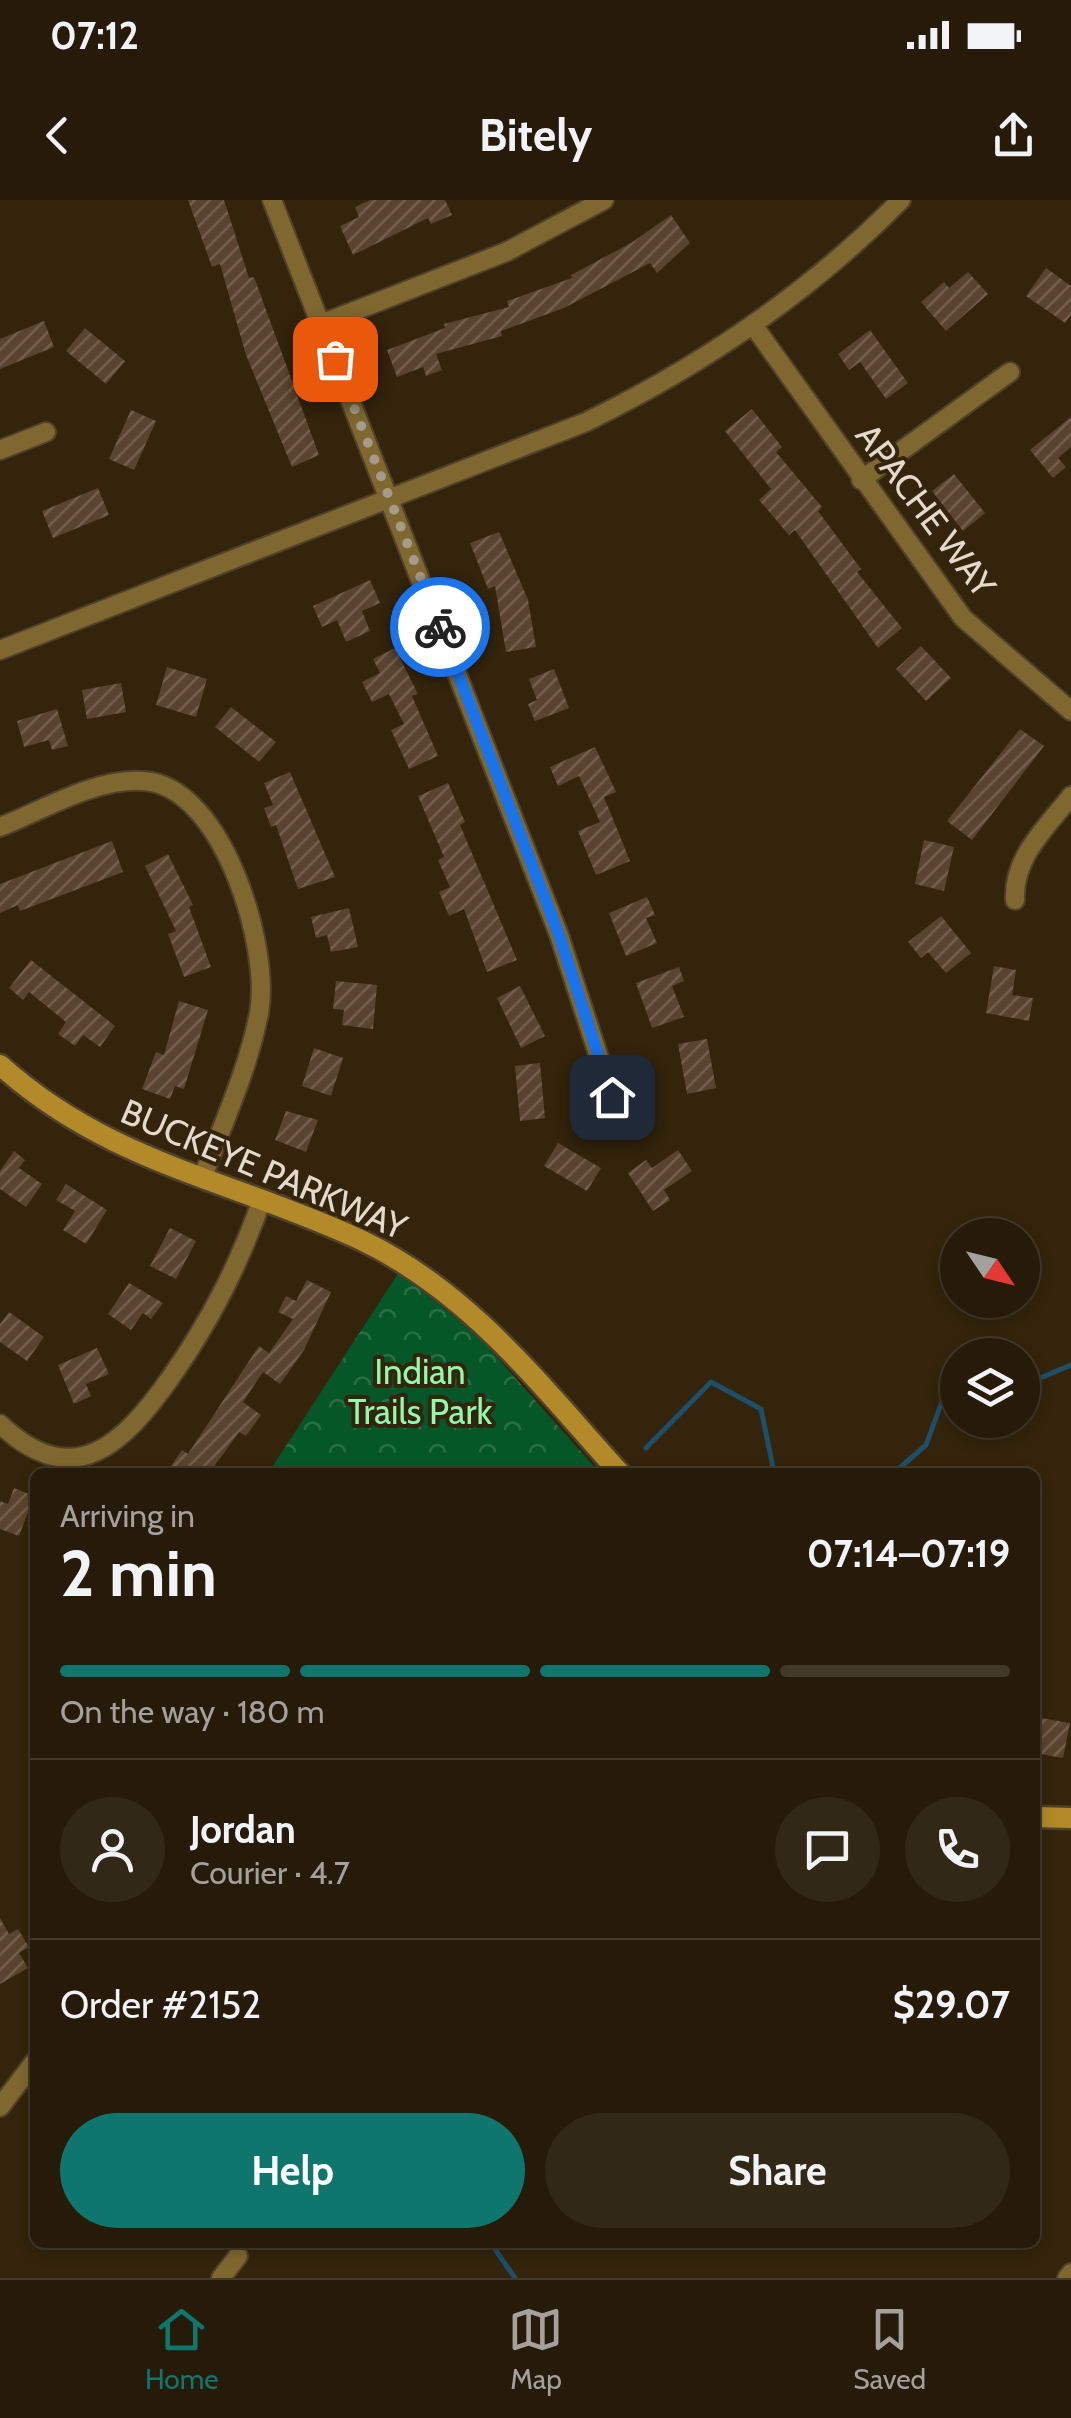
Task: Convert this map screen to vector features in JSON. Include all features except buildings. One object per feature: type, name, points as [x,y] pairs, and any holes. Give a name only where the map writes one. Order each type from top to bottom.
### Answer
[{"type":"street","points":[[272,200],[559,935],[612,1097]]},
{"type":"street","points":[[321,324],[506,252],[604,200]]},
{"type":"street","points":[[0,650],[586,422],[656,388],[753,325],[825,270],[901,200]]},
{"type":"street","name":"APACHE WAY","points":[[753,325],[860,480],[963,618],[1071,711]]},
{"type":"street","points":[[860,480],[1010,372]]},
{"type":"street","points":[[0,450],[46,432]]},
{"type":"street","points":[[0,827],[131,780],[180,791],[200,809],[218,834],[258,947],[262,986],[251,1046],[202,1179]]},
{"type":"street","points":[[1015,900],[1014,877],[1023,857],[1071,796]]},
{"type":"street","name":"BUCKEYE PARKWAY","points":[[0,1065],[40,1098],[115,1144],[362,1240],[435,1284],[517,1357],[616,1468]]},
{"type":"street","points":[[0,1424],[32,1447],[52,1455],[79,1456],[122,1439],[210,1322],[233,1278],[262,1200]]},
{"type":"street","points":[[1040,1817],[1071,1818]]},
{"type":"street","points":[[0,2106],[30,2067]]},
{"type":"street","points":[[221,2278],[238,2256]]},
{"type":"green space","name":"Indian Trails Park","points":[[399,1272],[478,1336],[595,1468],[272,1468]]},
{"type":"waterway","points":[[1040,1378],[1071,1365]]},
{"type":"waterway","points":[[646,1448],[711,1382],[761,1409],[773,1468]]},
{"type":"waterway","points":[[900,1468],[926,1445],[940,1407]]},
{"type":"waterway","points":[[494,2248],[515,2278]]},
{"type":"way so far","points":[[335,359],[440,627]]},
{"type":"route","points":[[440,627],[559,935],[612,1097]]}]
